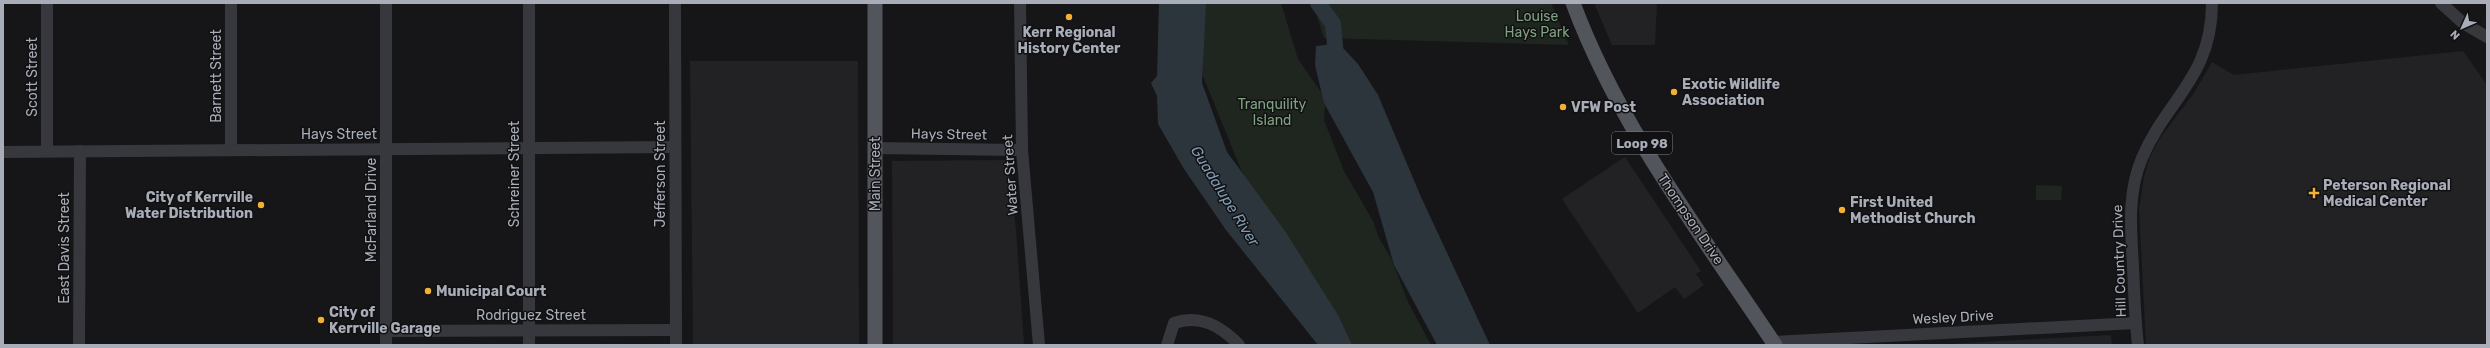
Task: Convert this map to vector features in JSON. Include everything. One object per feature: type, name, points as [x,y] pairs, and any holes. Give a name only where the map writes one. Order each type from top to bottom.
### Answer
[{"type":"main road","name":"Main Street","points":[[875,3],[875,345]]},
{"type":"main road","name":"Thompson Drive","points":[[1573,3],[1590,47],[1633,128],[1774,344]]},
{"type":"street","name":"Scott Street","points":[[47,151],[48,3]]},
{"type":"street","name":"Barnett Street","points":[[230,149],[231,3]]},
{"type":"street","name":"McFarland Drive","points":[[386,3],[386,345]]},
{"type":"street","name":"Schreiner Street","points":[[529,345],[530,3]]},
{"type":"street","name":"Jefferson Street","points":[[675,3],[676,345]]},
{"type":"street","name":"Water Street","points":[[1020,3],[1022,150],[1039,345]]},
{"type":"street","name":"Hill Country Drive","points":[[2138,345],[2135,323],[2131,215],[2135,181],[2147,147],[2190,83],[2200,64],[2209,34],[2212,3]]},
{"type":"street","points":[[2441,3],[2463,23],[2487,37]]},
{"type":"street","name":"Hays Street","points":[[3,152],[230,149],[529,149],[675,147]]},
{"type":"street","name":"Hays Street","points":[[875,148],[1022,150]]},
{"type":"street","name":"East Davis Street","points":[[79,345],[80,151]]},
{"type":"street","points":[[1167,345],[1174,323],[1204,320],[1219,326],[1239,345]]},
{"type":"street","name":"Wesley Drive","points":[[1774,344],[2135,323]]},
{"type":"street","name":"Rodriguez Street","points":[[386,331],[676,330]]},
{"type":"shaded area","points":[[1594,3],[1657,3],[1655,45],[1612,45]]},
{"type":"shaded area","name":"Peterson Regional Medical Center","points":[[2463,51],[2487,85],[2487,345],[2146,345],[2139,209],[2144,177],[2150,157],[2160,138],[2194,93],[2212,62],[2234,75]]},
{"type":"shaded area","points":[[690,61],[858,61],[859,345],[693,345]]},
{"type":"shaded area","points":[[1625,157],[1701,271],[1696,274],[1704,285],[1684,299],[1675,287],[1638,313],[1562,199]]},
{"type":"shaded area","points":[[1008,160],[1016,230],[1024,345],[893,345],[892,161]]},
{"type":"shaded area","points":[[2111,335],[2112,345],[1933,345],[2000,341]]},
{"type":"green space","name":"Tranquility Island","points":[[1203,3],[1281,3],[1298,59],[1323,95],[1325,105],[1324,120],[1344,171],[1373,221],[1379,238],[1391,258],[1408,302],[1431,345],[1347,345],[1242,172],[1203,76]]},
{"type":"green space","name":"Louise Hays Park","points":[[1313,3],[1551,3],[1569,45],[1324,38]]},
{"type":"green space","points":[[2036,185],[2062,186],[2061,200],[2036,200]]},
{"type":"water","points":[[1159,3],[1206,3],[1202,83],[1227,152],[1285,231],[1338,315],[1352,345],[1318,345],[1226,230],[1184,169],[1158,124],[1157,96],[1151,83],[1157,76]]},
{"type":"water","points":[[1332,44],[1344,49],[1358,64],[1378,95],[1421,197],[1490,345],[1437,345],[1394,265],[1373,192],[1324,103],[1315,65],[1316,46]]},
{"type":"waterway","name":"Guadalupe River","points":[[1318,3],[1333,24],[1337,66]]},
{"type":"place","name":"Kerr Regional History Center","points":[[1069,17]]},
{"type":"place","name":"Exotic Wildlife Association","points":[[1674,92]]},
{"type":"place","name":"VFW Post","points":[[1563,107]]},
{"type":"place","name":"Peterson Regional Medical Center","points":[[2314,193]]},
{"type":"place","name":"City of Kerrville Water Distribution","points":[[261,205]]},
{"type":"place","name":"First United Methodist Church","points":[[1842,210]]},
{"type":"place","name":"Municipal Court","points":[[428,291]]},
{"type":"place","name":"City of Kerrville Garage","points":[[321,320]]}]
